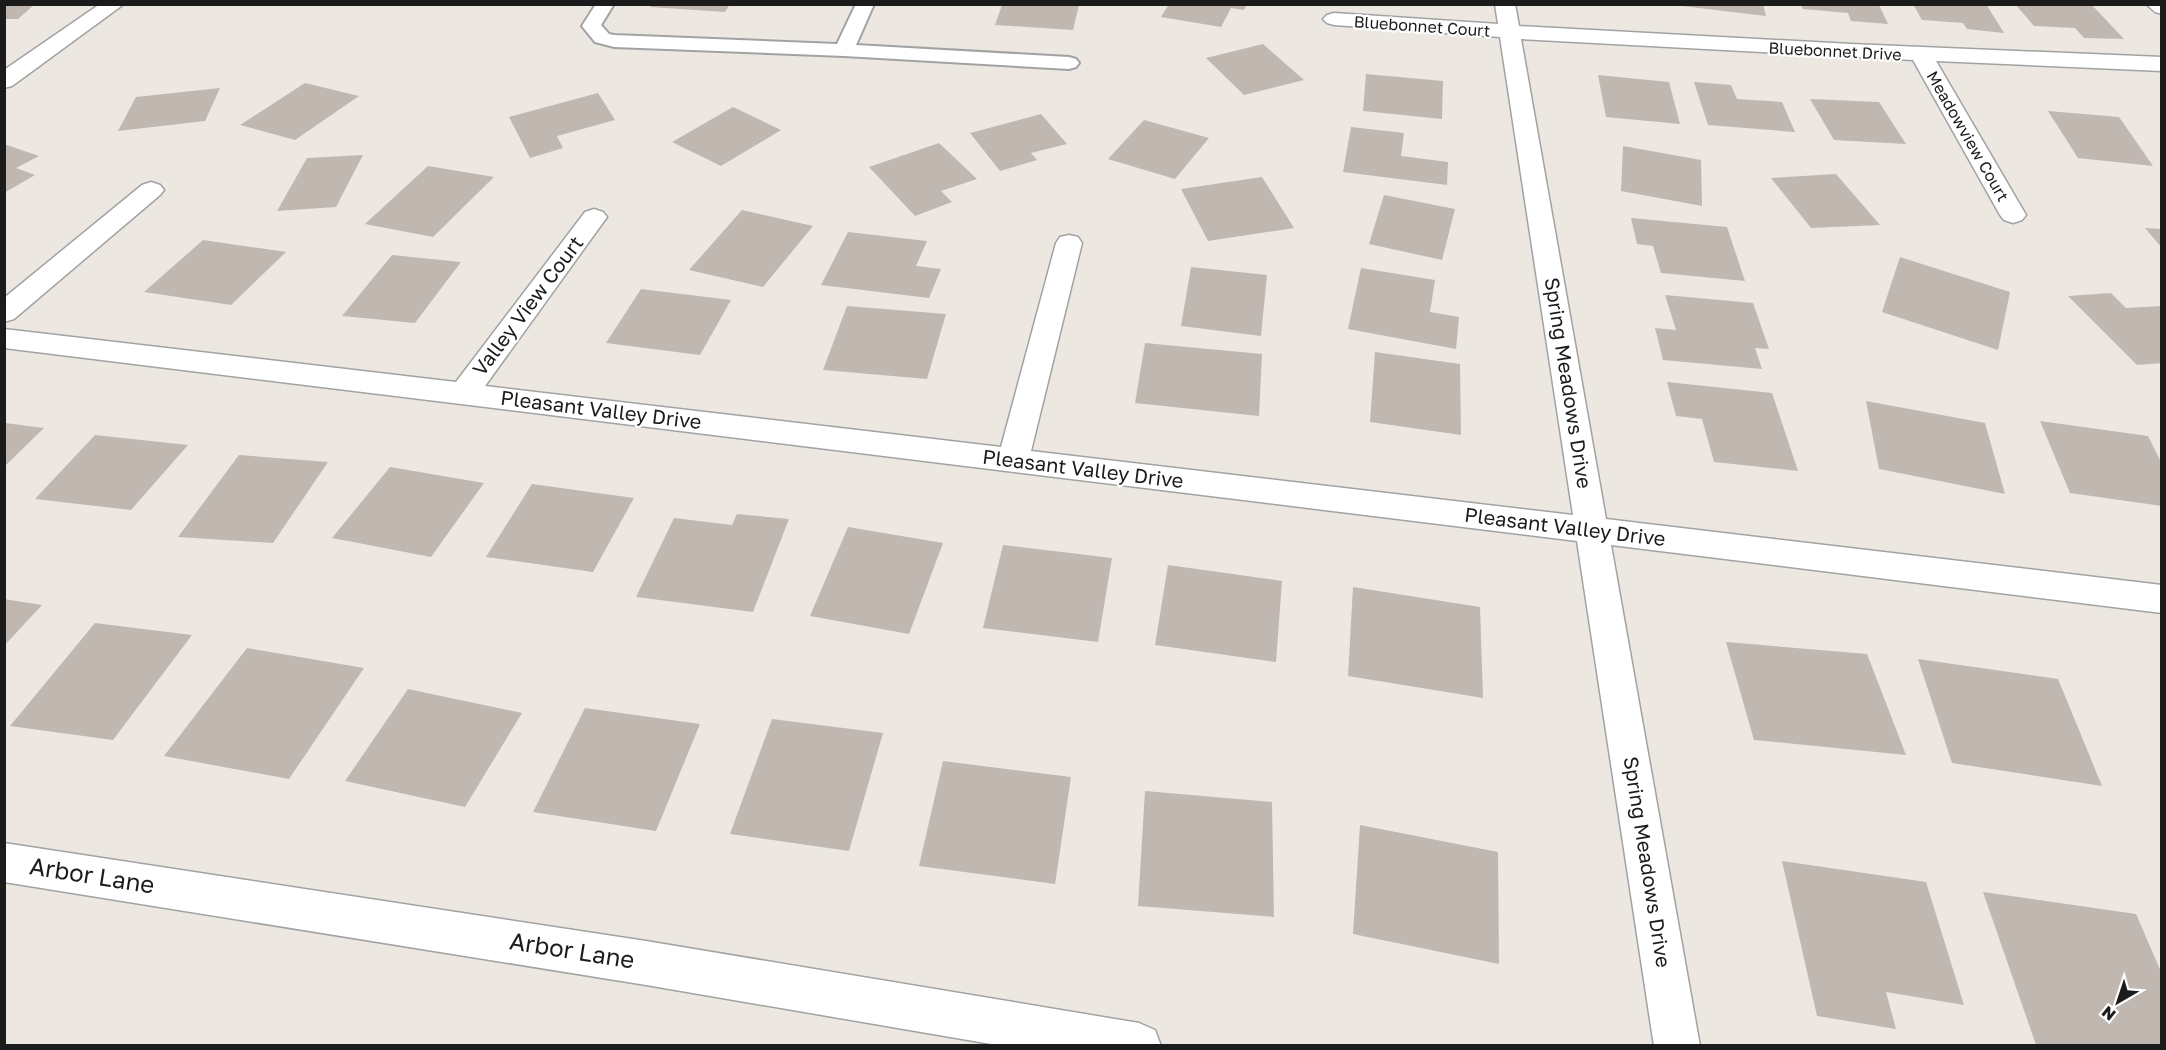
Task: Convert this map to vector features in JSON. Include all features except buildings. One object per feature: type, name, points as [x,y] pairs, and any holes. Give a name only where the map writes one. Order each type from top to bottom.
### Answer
[{"type":"street","points":[[10,72],[114,4]]},
{"type":"street","points":[[2156,4],[2162,8]]},
{"type":"street","name":"Bluebonnet Court","points":[[1334,19],[1507,18]]},
{"type":"street","name":"Bluebonnet Drive","points":[[1507,18],[1922,56],[2162,64]]},
{"type":"street","name":"Spring Meadows Drive","points":[[1507,18],[1677,1046]]},
{"type":"street","name":"Meadowview Court","points":[[1922,56],[2013,215]]},
{"type":"street","points":[[4,313],[151,190]]},
{"type":"street","name":"Valley View Court","points":[[462,394],[594,217]]},
{"type":"street","points":[[1014,460],[1070,243]]},
{"type":"street","name":"Pleasant Valley Drive","points":[[4,338],[2162,599]]},
{"type":"street","name":"Arbor Lane","points":[[4,862],[634,961],[1139,1046]]},
{"type":"lane","points":[[604,4],[591,26],[602,38],[614,41],[844,50],[1069,63]]},
{"type":"lane","points":[[844,50],[865,4]]}]
